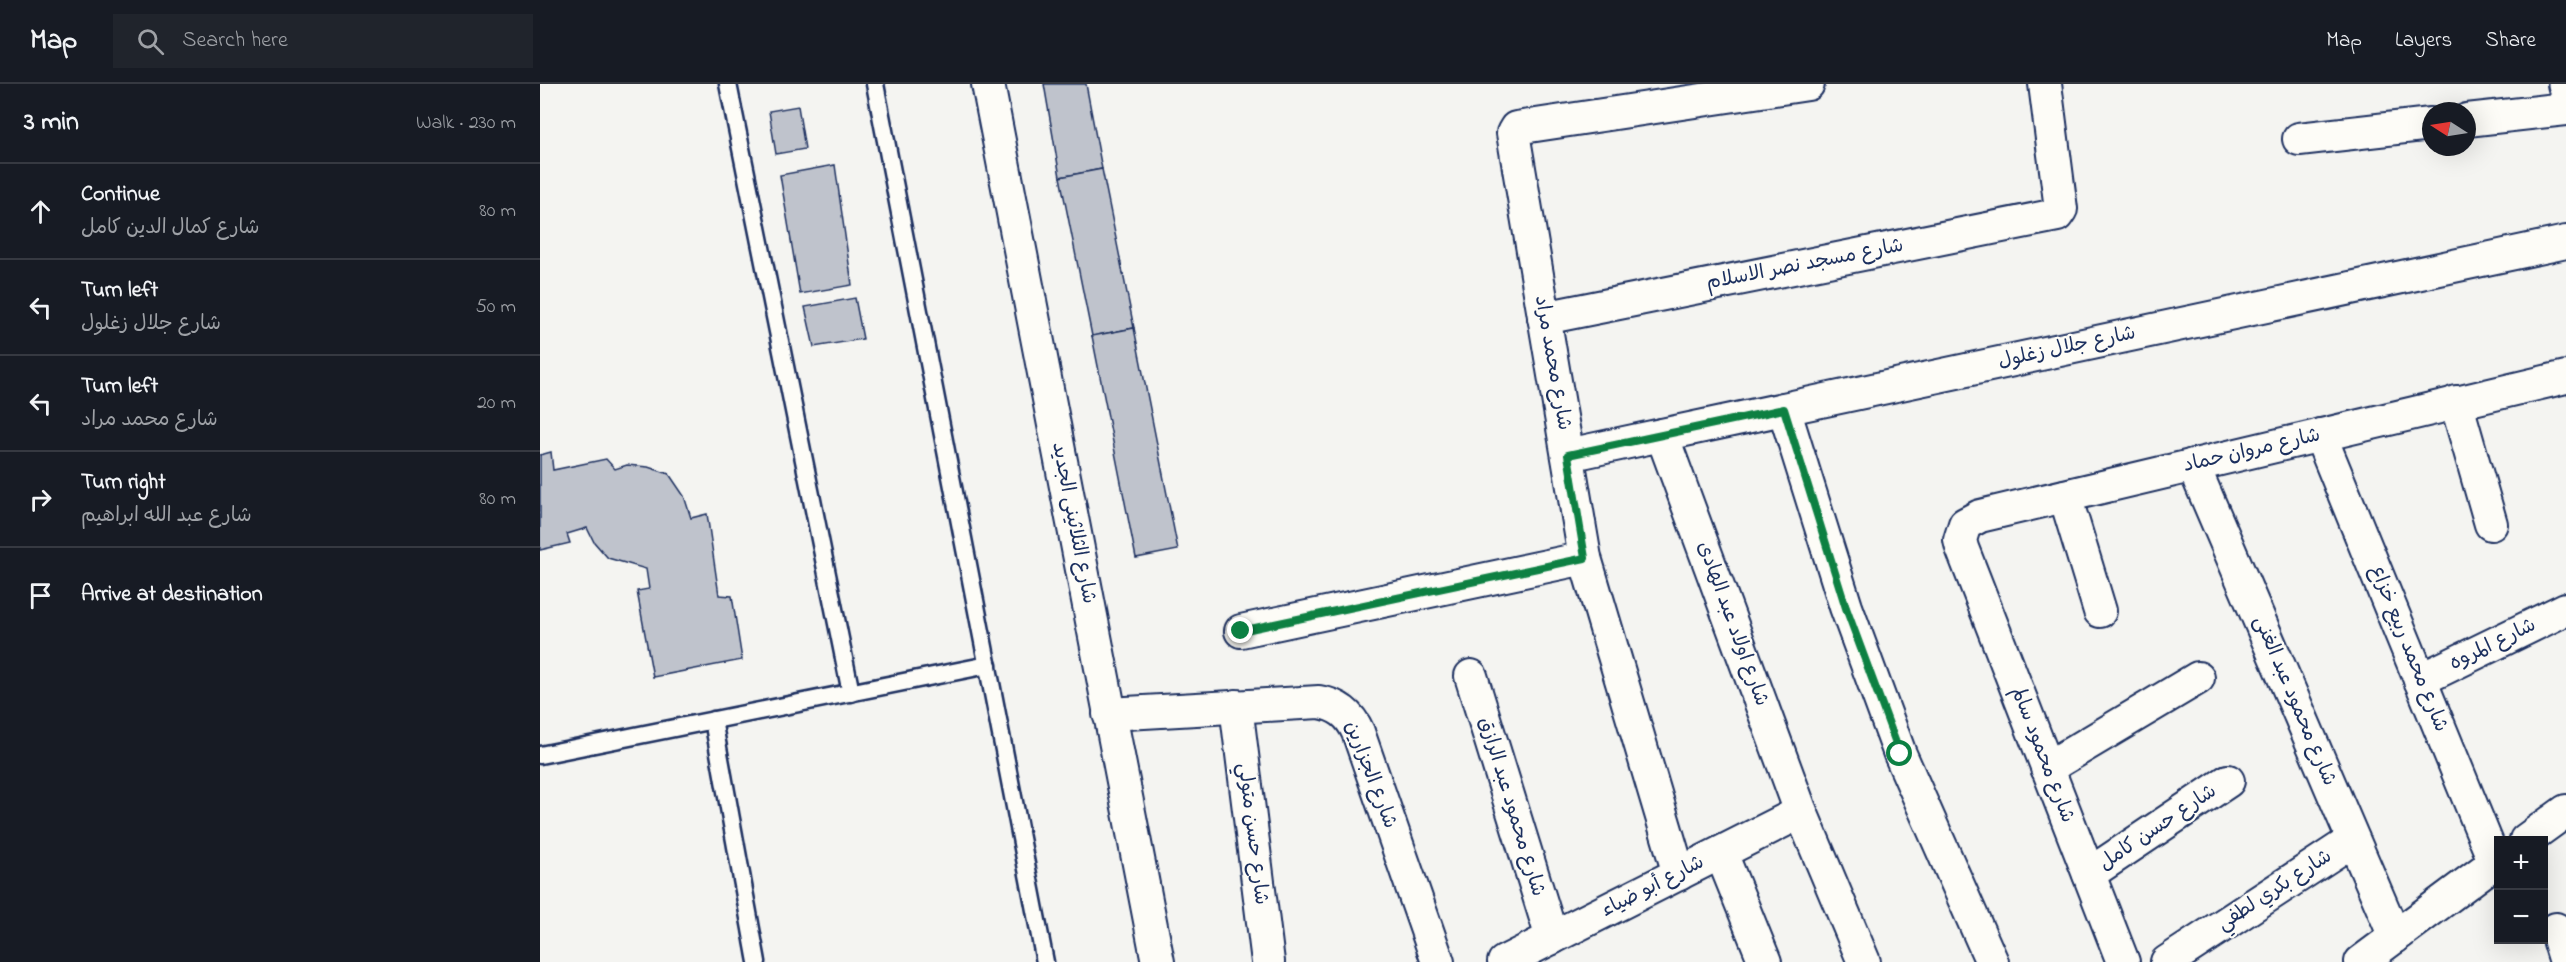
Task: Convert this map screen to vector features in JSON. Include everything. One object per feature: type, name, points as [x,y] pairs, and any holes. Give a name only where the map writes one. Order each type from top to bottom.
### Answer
[{"type":"street","name":"شارع الثلاثينى الجديد","points":[[988,84],[1158,962]]},
{"type":"street","name":"شارع محمد مراد","points":[[1679,874],[1585,558],[1513,135],[1516,128],[1808,84]]},
{"type":"street","name":"شارع مسجد نصر الاسلام","points":[[1544,318],[2057,215],[2061,208],[2045,84]]},
{"type":"street","points":[[2476,119],[2566,109]]},
{"type":"street","points":[[2299,139],[2422,125]]},
{"type":"street","name":"شارع جلال زغلول","points":[[1568,455],[2566,242]]},
{"type":"street","name":"شارع مروان حماد","points":[[1962,548],[1961,532],[1965,524],[1974,517],[2566,376]]},
{"type":"street","points":[[2456,402],[2491,524]]},
{"type":"street","points":[[1784,409],[1846,608],[1900,754],[1992,962]]},
{"type":"street","name":"شارع اولاد عبد الهادى","points":[[1662,435],[1801,812],[1864,962]]},
{"type":"street","name":"شارع محمد ربيع خزاع","points":[[2320,435],[2494,855]]},
{"type":"street","name":"شارع محمود عبد الغنى","points":[[2193,465],[2395,937]]},
{"type":"street","points":[[2065,496],[2100,611]]},
{"type":"street","name":"شارع محمود سالم","points":[[1962,548],[2123,962]]},
{"type":"street","points":[[1241,631],[1585,558]]},
{"type":"street","name":"شارع المروه","points":[[2420,680],[2566,609]]},
{"type":"street","name":"شارع محمود عبد الرازق","points":[[1471,676],[1552,938]]},
{"type":"street","points":[[2048,768],[2198,678]]},
{"type":"street","name":"شارع الجزارين","points":[[1109,714],[1319,702],[1339,708],[1354,722],[1438,962]]},
{"type":"street","name":"شارع حسن متولي","points":[[1236,706],[1268,962]]},
{"type":"street","name":"شارع حسن كامل","points":[[2089,874],[2228,781]]},
{"type":"street","points":[[2532,836],[2566,811]]},
{"type":"street","name":"شارع أبو ضياء","points":[[1504,962],[1801,812]]},
{"type":"street","name":"شارع بكري لطفي","points":[[2167,962],[2353,840]]},
{"type":"street","points":[[1721,853],[1765,962]]},
{"type":"street","points":[[2361,962],[2494,864]]},
{"type":"street","points":[[2556,929],[2566,962]]},
{"type":"lane","points":[[728,84],[851,693]]},
{"type":"lane","points":[[875,84],[1045,962]]},
{"type":"lane","points":[[540,755],[988,665]]},
{"type":"lane","points":[[713,720],[757,962]]},
{"type":"building","points":[[1044,84],[1086,84],[1102,169],[1060,177]]},
{"type":"building","points":[[798,106],[805,149],[776,154],[769,111]]},
{"type":"building","points":[[835,165],[852,285],[800,294],[780,175]]},
{"type":"building","points":[[1102,169],[1134,328],[1092,336],[1060,177]]},
{"type":"building","points":[[855,298],[863,339],[814,347],[805,307]]},
{"type":"building","points":[[1134,328],[1178,550],[1136,558],[1092,336]]},
{"type":"building","points":[[551,452],[553,470],[606,459],[615,469],[627,465],[648,467],[669,474],[684,496],[691,518],[707,514],[719,595],[732,596],[742,660],[653,677],[637,591],[649,589],[646,569],[608,558],[594,542],[587,528],[567,534],[570,543],[540,550],[540,455]]},
{"type":"route","points":[[1241,631],[1585,558],[1568,455],[1784,409],[1846,608],[1900,754]]}]
